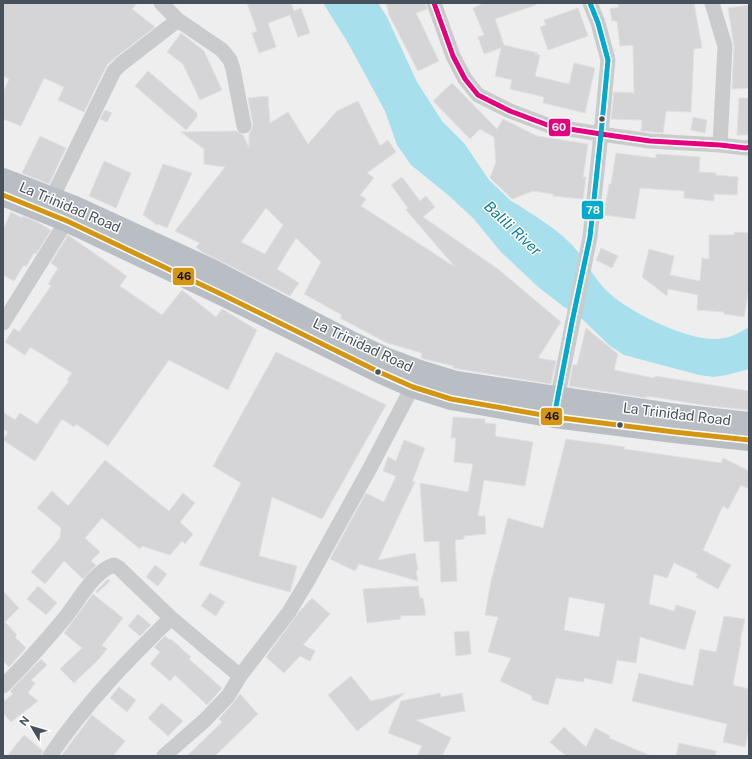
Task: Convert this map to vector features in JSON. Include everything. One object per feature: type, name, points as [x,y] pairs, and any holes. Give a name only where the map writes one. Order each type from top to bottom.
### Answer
[{"type":"highway","name":"La Trinidad Road","points":[[3,179],[52,198],[71,214]]},
{"type":"highway","name":"La Trinidad Road","points":[[3,194],[71,214],[113,234],[210,270],[385,358],[416,379],[451,399],[677,415],[749,423]]},
{"type":"highway","name":"La Trinidad Road","points":[[556,407],[674,432],[749,440]]},
{"type":"street","points":[[162,3],[178,20],[222,50],[230,60],[244,126]]},
{"type":"street","points":[[434,3],[453,56],[465,79],[478,95],[510,111],[550,126],[601,134],[650,141],[749,147]]},
{"type":"street","points":[[556,407],[590,237],[608,60],[598,23],[590,3]]},
{"type":"street","points":[[712,3],[725,46],[720,145]]},
{"type":"street","points":[[52,198],[114,71],[178,20]]},
{"type":"street","points":[[3,324],[71,214]]},
{"type":"street","points":[[164,756],[205,720],[228,696],[240,676],[289,612],[307,582],[416,379]]},
{"type":"street","points":[[3,686],[64,619],[96,577],[108,566],[114,565],[120,568],[171,618],[240,676]]},
{"type":"street","points":[[50,756],[68,729],[171,618]]},
{"type":"water","name":"Balili River","points":[[323,3],[378,3],[387,17],[417,82],[442,121],[464,143],[489,180],[511,201],[564,237],[579,253],[596,279],[606,290],[627,307],[657,323],[689,335],[703,338],[715,339],[729,337],[749,327],[749,369],[714,377],[699,375],[624,355],[610,346],[579,316],[564,307],[537,286],[501,252],[473,218],[448,195],[411,165],[397,145],[385,111],[348,43]]},
{"type":"building","points":[[3,3],[137,3],[132,9],[155,27],[107,65],[84,112],[58,100],[64,87],[44,78],[21,126],[3,119],[3,93],[9,79],[3,76]]},
{"type":"building","points":[[247,3],[291,3],[294,11],[301,8],[310,33],[298,37],[290,15],[268,23],[276,47],[259,53],[252,33],[257,31]]},
{"type":"building","points":[[386,3],[425,3],[427,9],[416,13],[439,61],[418,71],[388,13]]},
{"type":"building","points":[[484,3],[536,3],[536,5],[495,19],[504,45],[538,53],[535,54],[540,55],[535,76],[569,84],[574,63],[595,68],[585,113],[543,103],[544,97],[510,89],[512,80],[495,76],[501,48],[484,54],[478,37],[484,35],[473,8]]},
{"type":"building","points":[[617,3],[694,3],[702,48],[694,49],[691,112],[666,111],[663,133],[641,131],[642,120],[611,119],[614,92],[634,93],[633,45],[620,46],[617,21],[612,21],[610,9],[619,7]]},
{"type":"building","points":[[749,5],[749,88],[732,89],[734,46],[728,8]]},
{"type":"building","points":[[578,8],[588,36],[548,50],[540,27],[546,25],[544,20]]},
{"type":"building","points":[[181,33],[204,51],[222,90],[200,100],[183,64],[167,52]]},
{"type":"building","points":[[148,71],[197,113],[197,117],[186,130],[135,86]]},
{"type":"building","points":[[452,83],[497,129],[503,119],[537,136],[588,144],[583,177],[586,177],[583,199],[553,196],[553,194],[533,191],[512,199],[490,178],[496,162],[494,137],[480,129],[470,139],[433,101]]},
{"type":"building","points":[[268,96],[270,123],[288,112],[308,144],[337,111],[358,101],[380,146],[388,140],[396,152],[367,173],[374,178],[360,195],[366,199],[361,206],[455,267],[406,210],[408,208],[391,185],[402,177],[420,201],[426,196],[435,207],[423,217],[498,269],[561,322],[538,358],[556,361],[551,384],[458,369],[453,368],[453,366],[424,359],[421,358],[422,353],[387,343],[340,318],[342,315],[304,294],[321,262],[296,238],[277,269],[299,283],[290,296],[202,252],[196,247],[200,243],[175,231],[225,167],[204,164],[204,149],[181,132],[237,131],[243,135],[249,148],[249,134],[253,125],[248,98]],"holes":[[[266,208],[283,225],[265,254],[241,242]]]},
{"type":"building","points":[[739,98],[749,98],[749,135],[737,135]]},
{"type":"building","points":[[105,110],[112,113],[107,122],[100,119]]},
{"type":"building","points":[[693,117],[707,120],[705,133],[691,130]]},
{"type":"building","points":[[40,136],[66,148],[49,184],[22,173]]},
{"type":"building","points":[[616,153],[656,158],[656,154],[700,157],[699,172],[738,177],[737,195],[714,194],[714,201],[684,198],[684,191],[640,188],[635,219],[604,215]]},
{"type":"building","points":[[104,161],[131,173],[116,208],[89,196]]},
{"type":"building","points":[[163,164],[192,173],[167,228],[158,224],[157,225],[143,215]]},
{"type":"building","points":[[11,212],[22,218],[23,216],[37,222],[51,230],[36,254],[34,253],[26,267],[24,265],[14,281],[3,275],[3,230]]},
{"type":"building","points":[[735,232],[749,233],[749,288],[744,317],[724,314],[724,312],[697,310],[698,295],[668,289],[667,296],[642,277],[649,249],[674,256],[670,275],[700,281],[702,258],[709,259],[709,235],[734,235]]},
{"type":"building","points":[[68,235],[127,276],[120,286],[162,315],[182,290],[216,317],[222,309],[257,330],[228,390],[169,360],[108,446],[76,424],[74,427],[62,419],[35,461],[3,440],[8,432],[3,429],[3,412],[15,420],[20,413],[37,424],[69,381],[67,380],[72,373],[30,347],[25,355],[5,342],[14,328],[19,332],[51,286],[48,284],[58,268],[51,263]]},
{"type":"building","points":[[601,248],[618,256],[612,268],[596,260]]},
{"type":"building","points":[[586,328],[618,354],[614,370],[654,378],[655,376],[749,391],[749,410],[710,406],[647,396],[647,398],[569,386],[573,365],[577,365]]},
{"type":"building","points":[[276,352],[386,405],[322,519],[272,497],[259,556],[297,566],[290,592],[199,565],[241,483],[213,466]]},
{"type":"building","points":[[453,417],[485,419],[485,423],[496,424],[495,436],[533,442],[525,486],[484,480],[478,516],[485,516],[486,534],[464,536],[464,539],[455,540],[457,581],[441,582],[439,541],[424,542],[420,483],[468,492],[473,464],[454,462],[456,438],[451,438]]},
{"type":"building","points":[[566,439],[721,463],[723,458],[749,471],[749,489],[741,485],[728,509],[723,506],[703,550],[731,565],[718,589],[696,577],[698,574],[674,563],[667,578],[654,574],[649,604],[674,611],[676,605],[696,611],[685,650],[640,637],[636,663],[617,660],[612,684],[584,678],[584,682],[556,678],[548,705],[532,700],[532,696],[500,681],[511,658],[488,652],[498,617],[485,615],[491,581],[508,518],[543,528]],"holes":[[[569,597],[605,604],[599,637],[564,630]]]},
{"type":"building","points":[[404,440],[425,448],[412,482],[415,482],[378,560],[415,553],[418,581],[359,564],[355,571],[330,559],[366,493],[384,502],[396,476],[383,471],[388,457],[396,461]]},
{"type":"building","points":[[105,460],[169,511],[183,493],[195,503],[180,522],[193,534],[185,544],[182,541],[170,555],[142,546],[140,549],[102,518],[85,538],[100,552],[91,561],[96,565],[83,579],[64,561],[45,584],[31,572],[60,538],[61,528],[37,508],[52,491],[68,506]]},
{"type":"building","points":[[155,565],[167,574],[158,586],[146,577]]},
{"type":"building","points":[[108,579],[110,581],[97,593],[96,591]]},
{"type":"building","points":[[38,586],[57,603],[46,615],[27,599]]},
{"type":"building","points":[[418,586],[420,598],[423,598],[426,615],[400,616],[401,619],[367,623],[363,589]]},
{"type":"building","points":[[3,591],[19,608],[5,622],[17,635],[15,637],[26,648],[9,667],[3,661]]},
{"type":"building","points":[[210,593],[225,602],[216,616],[201,606]]},
{"type":"building","points":[[93,594],[123,618],[102,645],[107,649],[99,659],[74,683],[60,669],[82,648],[64,633]]},
{"type":"building","points":[[312,598],[330,614],[303,645],[315,651],[310,661],[300,656],[284,673],[266,657],[299,612]]},
{"type":"building","points":[[138,614],[151,625],[140,636],[128,626]]},
{"type":"building","points":[[724,616],[745,619],[733,685],[749,689],[749,730],[745,747],[723,742],[727,724],[632,701],[639,673],[693,686],[700,649],[716,652]]},
{"type":"building","points":[[469,631],[471,654],[456,656],[454,632]]},
{"type":"building","points":[[165,636],[170,640],[171,639],[191,657],[189,659],[222,688],[207,705],[175,675],[170,681],[150,664],[160,652],[154,647]]},
{"type":"building","points":[[41,659],[47,665],[31,680],[35,683],[28,693],[38,701],[11,722],[3,713],[3,702],[13,694],[10,691]]},
{"type":"building","points":[[351,676],[371,701],[405,693],[357,731],[328,695]]},
{"type":"building","points":[[119,687],[136,700],[127,712],[110,698]]},
{"type":"building","points":[[440,693],[441,697],[462,693],[465,711],[416,720],[451,738],[442,756],[417,756],[422,746],[388,733],[401,701]]},
{"type":"building","points":[[240,694],[258,714],[215,756],[187,756],[222,722],[219,719]]},
{"type":"building","points":[[162,703],[183,721],[168,736],[148,718]]},
{"type":"building","points":[[92,715],[125,741],[113,756],[61,756]]},
{"type":"building","points":[[564,727],[586,747],[595,728],[610,736],[609,738],[651,756],[566,756],[550,742]]},
{"type":"building","points":[[24,735],[43,751],[41,756],[7,756]]},
{"type":"building","points":[[679,743],[716,751],[715,756],[676,756]]},
{"type":"transit line","name":"60","points":[[434,3],[453,56],[465,79],[478,95],[510,111],[550,126],[601,134],[650,141],[749,147]]},
{"type":"transit line","name":"78","points":[[554,417],[590,237],[608,60],[598,23],[590,3]]},
{"type":"transit line","name":"46","points":[[3,195],[67,221],[413,387],[451,399],[554,417],[749,440]]}]
